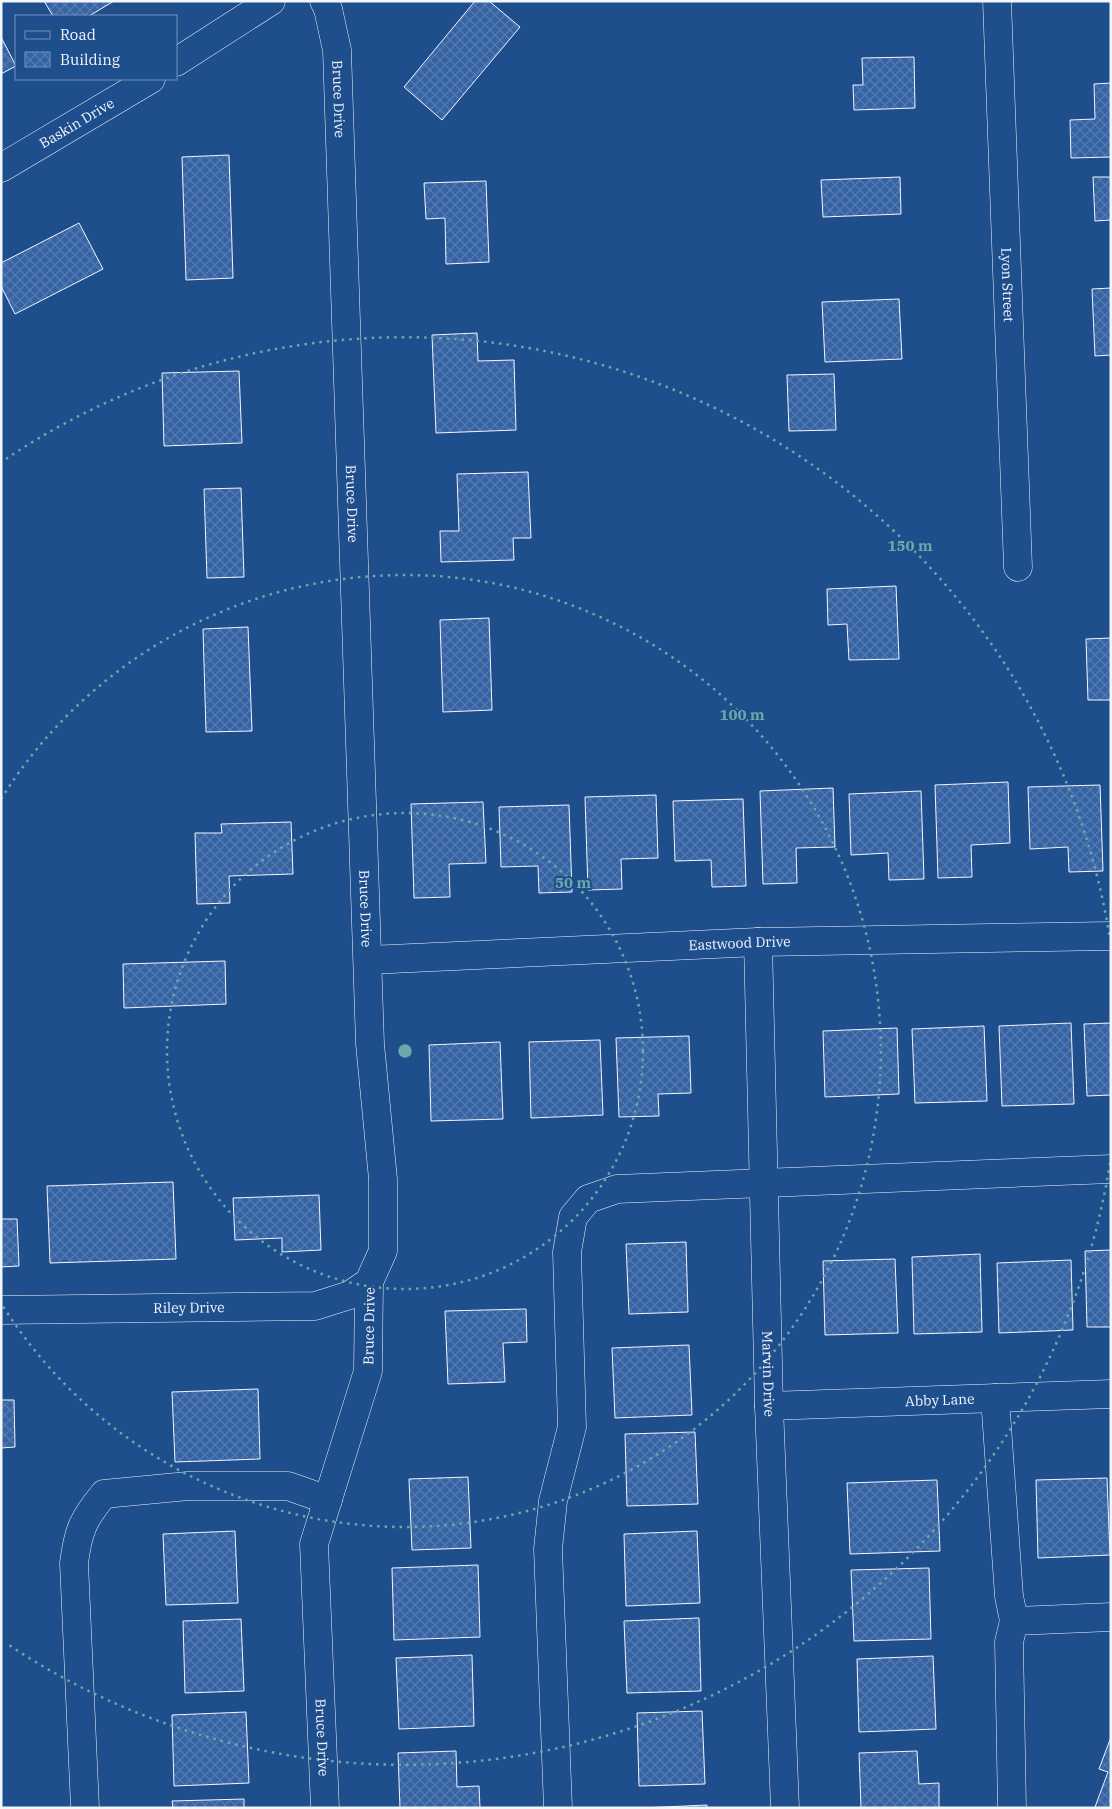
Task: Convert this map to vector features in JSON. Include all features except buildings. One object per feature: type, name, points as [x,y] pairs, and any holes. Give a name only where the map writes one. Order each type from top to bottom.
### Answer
[{"type":"street","points":[[178,61],[271,1]]},
{"type":"street","name":"Bruce Drive","points":[[324,1],[328,9],[337,50],[370,1044],[383,1180],[383,1250],[369,1282],[368,1371],[314,1544],[325,1808]]},
{"type":"street","name":"Lyon Street","points":[[997,1],[1018,567]]},
{"type":"street","name":"Baskin Drive","points":[[1,168],[149,80]]},
{"type":"street","name":"Eastwood Drive","points":[[368,960],[758,942],[1111,936]]},
{"type":"street","name":"Marvin Drive","points":[[758,942],[769,1406],[785,1808]]},
{"type":"street","points":[[558,1808],[548,1549],[553,1501],[572,1427],[567,1252],[573,1217],[588,1199],[617,1189],[1111,1169]]},
{"type":"street","name":"Riley Drive","points":[[1,1310],[315,1306],[350,1295],[369,1282]]},
{"type":"street","name":"Abby Lane","points":[[769,1406],[1111,1394]]},
{"type":"street","points":[[995,1398],[1009,1596],[1014,1621],[1009,1642],[1012,1808]]},
{"type":"street","points":[[85,1808],[74,1563],[78,1535],[89,1512],[104,1494],[188,1486],[288,1486],[328,1500]]},
{"type":"street","points":[[1014,1621],[1111,1617]]}]
